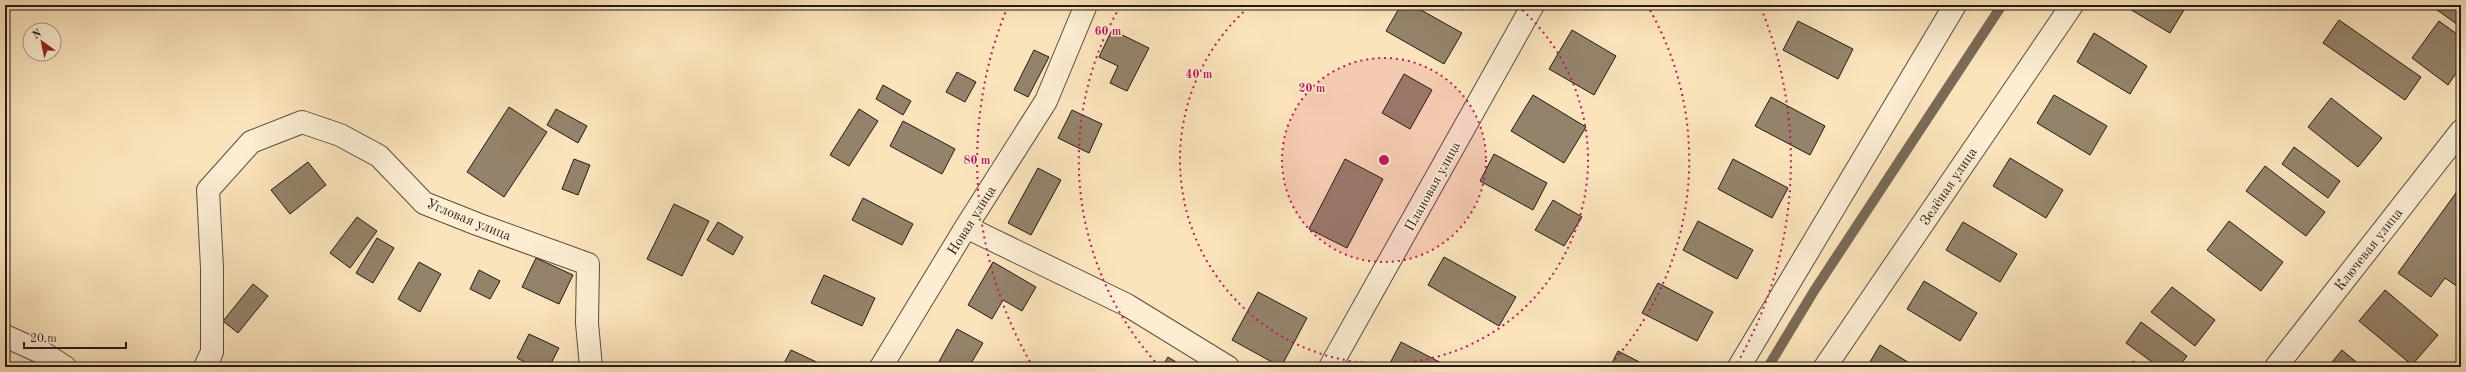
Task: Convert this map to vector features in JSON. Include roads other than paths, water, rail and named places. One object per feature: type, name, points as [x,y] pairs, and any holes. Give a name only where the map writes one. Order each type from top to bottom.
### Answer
[{"type":"street","name":"Новая улица","points":[[881,367],[966,227],[1046,101],[1086,5]]},
{"type":"street","name":"Плановая улица","points":[[1330,367],[1533,5]]},
{"type":"street","points":[[1739,367],[1955,5]]},
{"type":"street","name":"Зелёная улица","points":[[1825,367],[2072,5]]},
{"type":"street","name":"Угловая улица","points":[[205,367],[212,352],[212,268],[208,190],[251,142],[302,122],[340,135],[379,156],[424,203],[476,224],[588,264],[587,323],[591,367]]},
{"type":"street","name":"Ключевая улица","points":[[2276,367],[2461,131]]},
{"type":"street","points":[[966,227],[1127,305],[1228,367]]},
{"type":"street","points":[[5,336],[45,354],[65,367]]},
{"type":"waterway","points":[[1768,367],[1814,291],[2002,5]]}]
